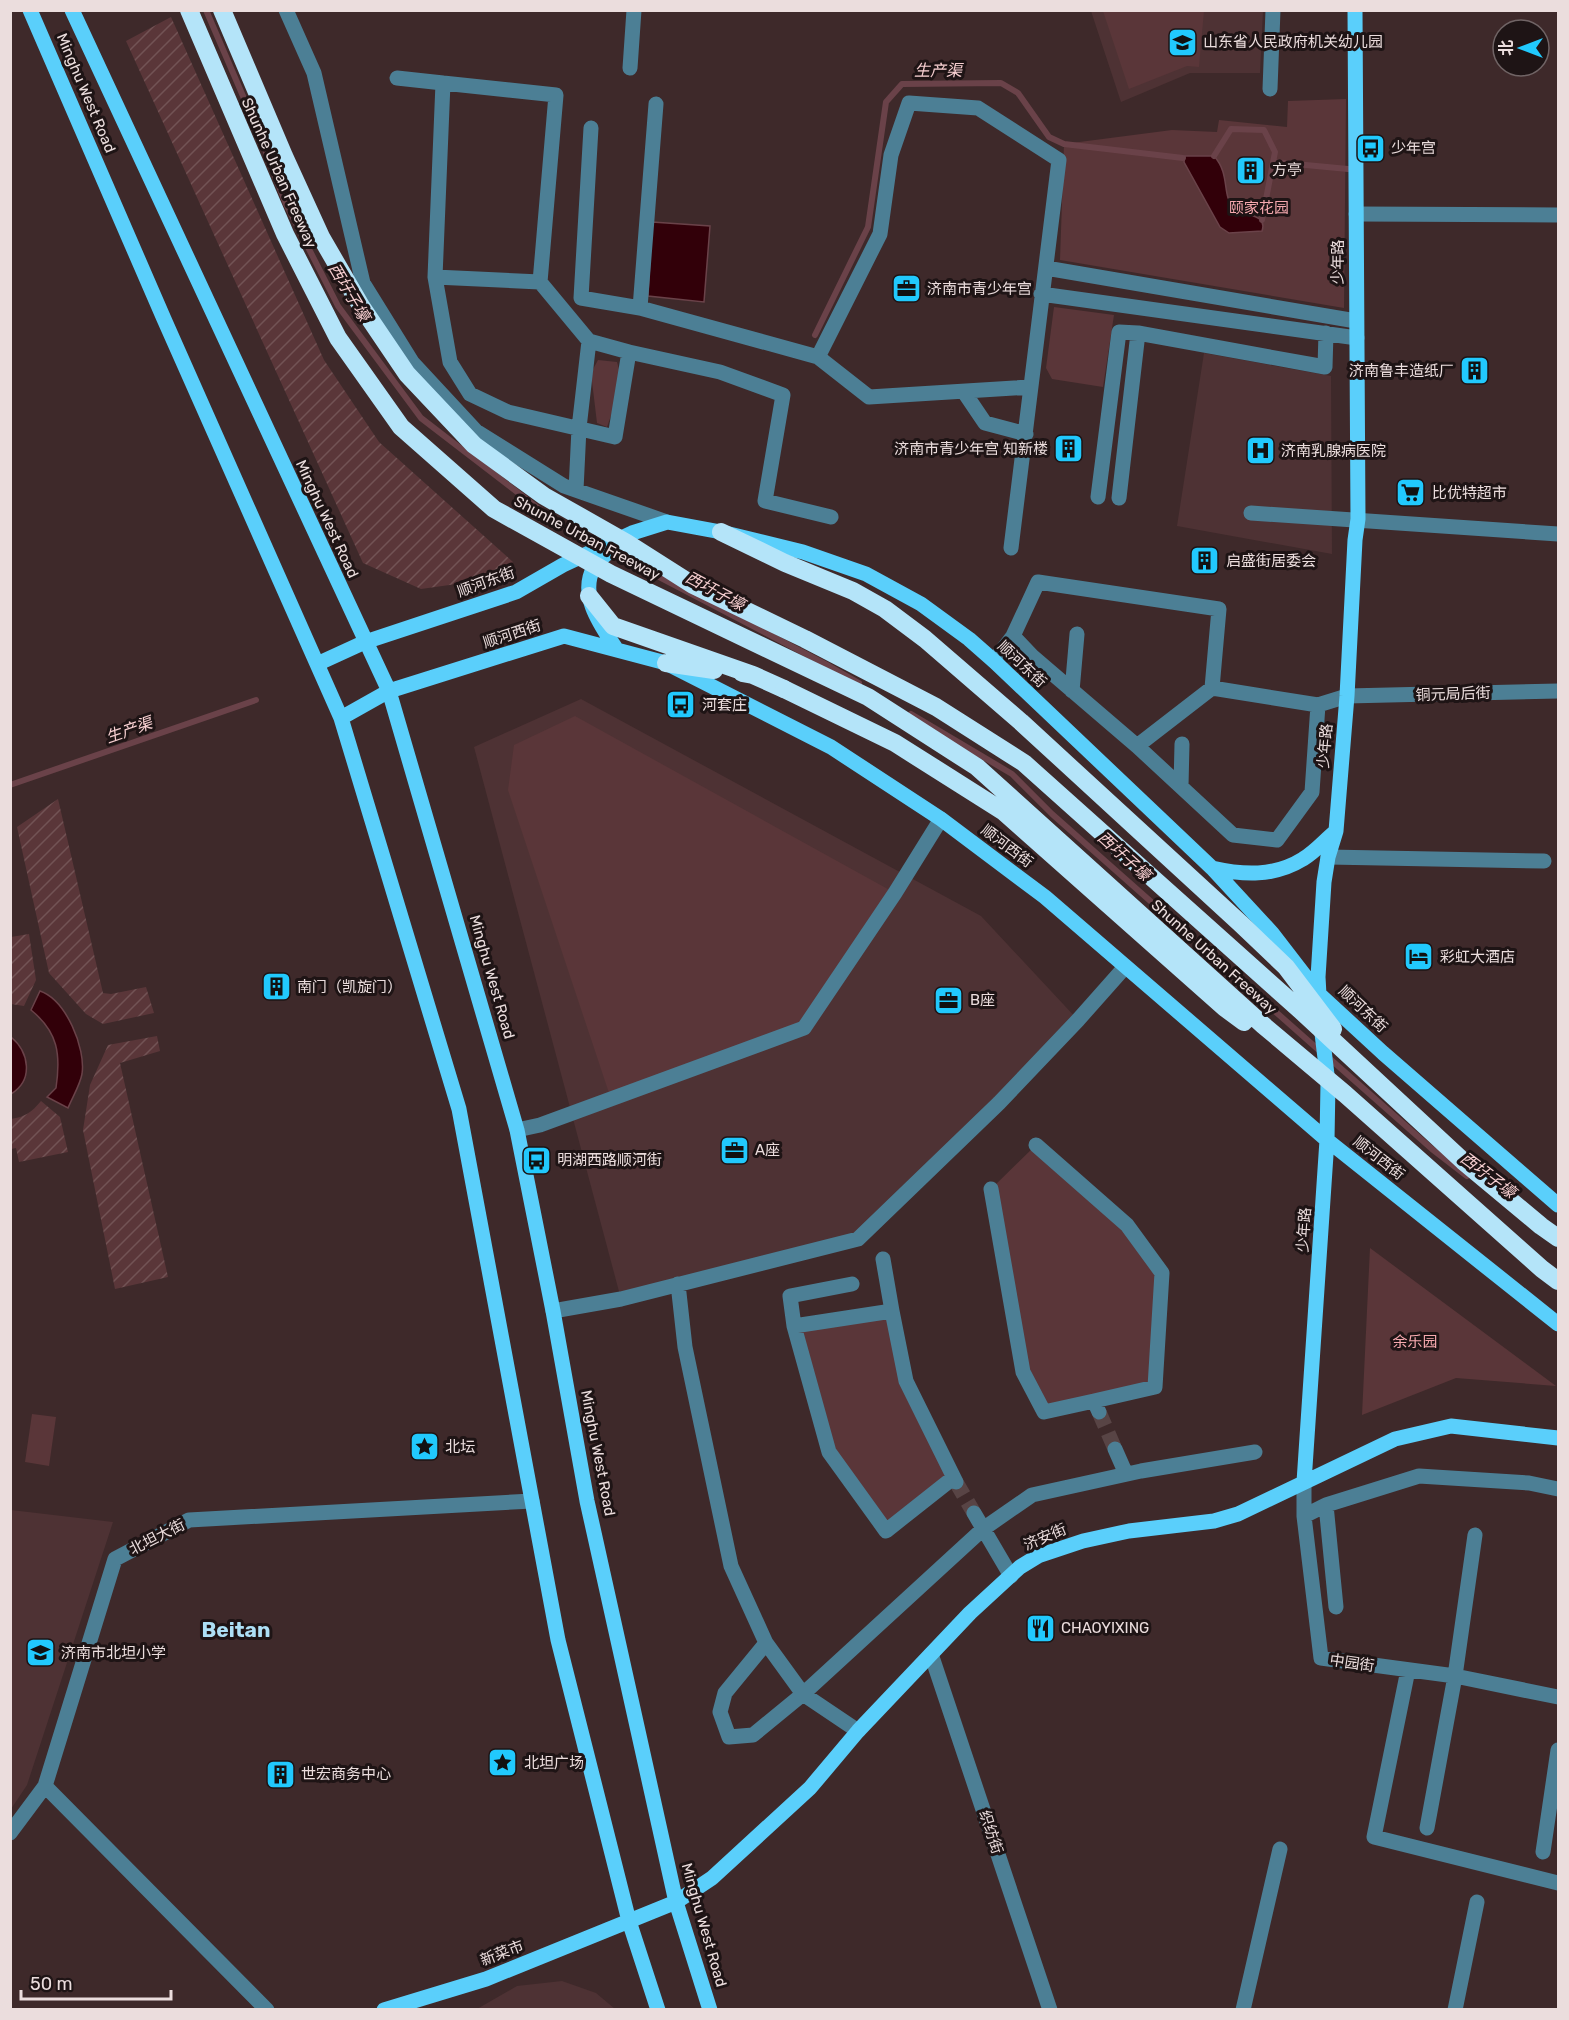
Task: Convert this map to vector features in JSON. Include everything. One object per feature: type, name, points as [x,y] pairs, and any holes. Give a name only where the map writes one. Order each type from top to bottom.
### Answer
[{"type":"highway","name":"Shunhe Urban Freeway","points":[[189,10],[285,234],[338,338],[401,427],[494,509],[611,574],[868,697],[976,767],[1263,1025],[1558,1281]]},
{"type":"highway","name":"Shunhe Urban Freeway","points":[[222,10],[321,237],[361,306],[407,374],[474,445],[544,496],[627,543],[693,585],[806,639],[936,707],[1024,763],[1119,846],[1463,1161],[1558,1238]]},
{"type":"highway","points":[[721,532],[785,563],[853,591],[885,609],[925,639],[1021,722],[1287,968],[1363,1069]]},
{"type":"highway","points":[[589,596],[613,626],[753,675],[784,689],[895,743],[1004,812],[1225,1008],[1345,1094]]},
{"type":"highway","points":[[666,663],[753,675]]},
{"type":"main road","name":"Minghu West Road","points":[[30,10],[341,718],[459,1109],[558,1640],[629,1921],[657,2010]]},
{"type":"main road","name":"Minghu West Road","points":[[72,10],[389,691],[517,1130],[553,1311],[587,1501],[676,1902],[710,2010]]},
{"type":"main road","name":"少年路","points":[[1304,1482],[1327,1140],[1328,1083],[1318,977],[1328,857],[1336,831],[1358,519],[1355,10]]},
{"type":"main road","name":"顺河东街","points":[[317,664],[365,642],[516,592],[563,566],[632,533],[667,522],[721,532],[803,552],[866,574],[921,604],[969,639],[994,661],[1212,868],[1272,933],[1319,994],[1383,1053],[1558,1205]]},
{"type":"main road","points":[[617,650],[599,622],[589,596],[590,579],[594,566],[632,533]]},
{"type":"main road","name":"顺河西街","points":[[341,718],[389,691],[564,636],[666,663],[831,747],[941,819],[1045,897],[1327,1140],[1558,1324]]},
{"type":"main road","points":[[1212,868],[1239,874],[1257,874],[1276,870],[1303,860],[1336,831]]},
{"type":"main road","name":"济安街","points":[[629,1921],[676,1902],[712,1878],[810,1788],[858,1731],[970,1613],[1011,1576],[1038,1556],[1083,1540],[1130,1531],[1214,1521],[1238,1514],[1395,1439],[1451,1426],[1558,1438]]},
{"type":"main road","name":"新菜市","points":[[384,2010],[486,1978],[629,1921]]},
{"type":"street","points":[[286,10],[314,73],[363,283],[412,362],[476,431],[564,486],[667,522]]},
{"type":"street","points":[[630,68],[634,10]]},
{"type":"street","points":[[1270,89],[1273,10]]},
{"type":"street","points":[[397,78],[556,95],[540,282],[589,340],[629,352],[720,372],[783,395],[765,501],[831,517]]},
{"type":"street","points":[[443,83],[435,277],[450,362],[471,394],[508,412],[615,437],[629,352]]},
{"type":"street","points":[[640,308],[656,104]]},
{"type":"street","points":[[818,357],[880,234],[891,155],[909,104],[978,108],[1059,160],[1011,548]]},
{"type":"street","points":[[591,128],[581,298],[640,308],[818,357],[869,397],[1030,387]]},
{"type":"street","points":[[1356,214],[1558,215]]},
{"type":"street","points":[[1046,268],[1356,321]]},
{"type":"street","points":[[494,273],[508,281]]},
{"type":"street","points":[[435,277],[540,282]]},
{"type":"street","points":[[1041,294],[1357,338]]},
{"type":"street","points":[[1098,497],[1119,332],[1138,333],[1325,367],[1326,333]]},
{"type":"street","points":[[1119,498],[1138,333]]},
{"type":"street","points":[[576,490],[579,428],[589,340]]},
{"type":"street","points":[[964,392],[985,423],[1026,434]]},
{"type":"street","points":[[1251,513],[1558,534]]},
{"type":"street","points":[[994,661],[1013,636],[1038,582],[1219,609],[1212,688]]},
{"type":"street","points":[[1072,691],[1077,634]]},
{"type":"street","points":[[1013,636],[1032,656],[1137,746],[1233,835],[1277,840],[1312,792],[1318,705],[1212,688],[1137,746]]},
{"type":"street","name":"铜元局后街","points":[[1318,705],[1347,696],[1558,691]]},
{"type":"street","points":[[1181,786],[1182,744]]},
{"type":"street","points":[[517,1130],[540,1125],[804,1028],[895,893],[941,819]]},
{"type":"street","points":[[1328,857],[1544,861]]},
{"type":"street","points":[[553,1311],[621,1299],[858,1239],[999,1103],[1125,967]]},
{"type":"street","points":[[991,1189],[1023,1372],[1044,1412],[1097,1407],[1155,1387],[1162,1273],[1127,1226],[1036,1145]]},
{"type":"street","points":[[852,1284],[790,1296],[794,1326],[829,1452],[886,1531],[954,1480],[906,1381],[883,1259]]},
{"type":"street","points":[[678,1284],[685,1347],[731,1566],[766,1643],[803,1694],[858,1731]]},
{"type":"street","points":[[794,1326],[892,1311]]},
{"type":"street","points":[[1115,1449],[1126,1474]]},
{"type":"street","points":[[766,1643],[725,1693],[720,1712],[729,1737],[753,1735],[803,1694],[983,1529],[1032,1495],[1126,1474],[1255,1452]]},
{"type":"street","points":[[1304,1516],[1326,1505],[1419,1476],[1529,1483],[1558,1489]]},
{"type":"street","name":"中园街","points":[[1304,1482],[1304,1516],[1321,1658],[1455,1676],[1558,1697]]},
{"type":"street","name":"北坦大街","points":[[10,1833],[45,1786],[115,1558],[189,1520],[532,1501]]},
{"type":"street","points":[[1326,1505],[1336,1607]]},
{"type":"street","points":[[974,1513],[1011,1576]]},
{"type":"street","points":[[1427,1828],[1455,1676],[1474,1535]]},
{"type":"street","name":"织纺街","points":[[931,1654],[1050,2010]]},
{"type":"street","points":[[1408,1670],[1374,1837],[1558,1883]]},
{"type":"street","points":[[1543,1852],[1558,1750]]},
{"type":"street","points":[[45,1786],[267,2010]]},
{"type":"street","points":[[1243,2010],[1280,1849]]},
{"type":"street","points":[[1455,2010],[1477,1902]]},
{"type":"shaded area","name":"山东省人民政府机关幼儿园","points":[[1091,11],[1263,11],[1260,73],[1190,73],[1121,102]]},
{"type":"shaded area","points":[[1185,156],[1214,156],[1222,170],[1230,203],[1238,211],[1262,221],[1262,231],[1229,233],[1220,227],[1184,162]]},
{"type":"shaded area","points":[[652,222],[710,226],[704,302],[648,296]]},
{"type":"shaded area","name":"济南乳腺病医院","points":[[1204,353],[1331,376],[1332,554],[1177,526]]},
{"type":"shaded area","points":[[581,699],[981,916],[1078,1020],[858,1239],[621,1299],[474,747]]},
{"type":"shaded area","points":[[40,991],[49,996],[66,1014],[81,1051],[82,1074],[68,1108],[47,1097],[56,1088],[58,1065],[56,1044],[52,1035],[31,1010]]},
{"type":"shaded area","points":[[11,1037],[22,1050],[26,1074],[18,1088],[11,1094]]},
{"type":"shaded area","name":"济南市北坦小学","points":[[11,1510],[113,1522],[27,1785],[11,1809]]},
{"type":"shaded area","points":[[562,1981],[596,1993],[615,2009],[477,2009],[517,1986]]},
{"type":"green space","points":[[1103,11],[1204,11],[1199,67],[1187,66],[1129,89]]},
{"type":"green space","points":[[171,17],[324,360],[379,442],[513,562],[499,578],[421,589],[363,563],[126,41]]},
{"type":"green space","name":"颐家花园","points":[[1346,99],[1344,308],[1060,260],[1064,144],[1172,130],[1217,132],[1219,120],[1287,127],[1288,101]]},
{"type":"green space","points":[[1054,307],[1114,315],[1103,387],[1052,379],[1046,368]]},
{"type":"green space","points":[[598,360],[617,362],[621,377],[607,427],[597,423],[591,373]]},
{"type":"green space","points":[[575,716],[895,893],[804,1028],[611,1099],[508,790],[514,745]]},
{"type":"green space","points":[[58,799],[103,993],[111,994],[146,987],[154,1013],[103,1024],[86,1014],[49,973],[17,827]]},
{"type":"green space","points":[[29,934],[36,980],[24,1006],[11,1004],[11,937]]},
{"type":"green space","points":[[157,1036],[160,1051],[120,1063],[168,1277],[115,1289],[83,1130],[90,1085],[108,1045]]},
{"type":"green space","points":[[41,1101],[60,1117],[68,1152],[19,1162],[16,1148],[11,1149],[11,1119],[28,1113]]},
{"type":"green space","points":[[1036,1145],[1127,1225],[1162,1273],[1155,1387],[1044,1412],[1023,1372],[991,1189]]},
{"type":"green space","name":"余乐园","points":[[1370,1248],[1556,1386],[1456,1378],[1362,1415]]},
{"type":"green space","points":[[892,1311],[906,1381],[953,1478],[886,1531],[829,1452],[794,1326]]},
{"type":"green space","points":[[32,1414],[56,1417],[49,1466],[25,1462]]},
{"type":"waterway","name":"西圩子壕","points":[[206,10],[255,124],[286,204],[338,306],[421,418],[560,525],[588,540]]},
{"type":"waterway","name":"生产渠","points":[[815,335],[868,227],[886,102],[902,84],[1001,83],[1018,93],[1049,137],[1064,144],[1183,158]]},
{"type":"waterway","points":[[1214,156],[1231,129],[1264,130],[1275,152],[1262,220]]},
{"type":"waterway","points":[[1274,162],[1348,169]]},
{"type":"waterway","name":"西圩子壕","points":[[621,557],[859,683]]},
{"type":"waterway","name":"生产渠","points":[[10,785],[256,700]]},
{"type":"waterway","name":"西圩子壕","points":[[911,714],[1012,774],[1052,814],[1321,1052]]},
{"type":"waterway","name":"西圩子壕","points":[[1329,1058],[1432,1149],[1467,1176]]},
{"type":"tunnel","points":[[1099,1412],[1115,1449]]},
{"type":"tunnel","points":[[956,1482],[974,1513]]},
{"type":"place","name":"山东省人民政府机关幼儿园","points":[[1182,42]]},
{"type":"place","name":"少年宫","points":[[1370,148]]},
{"type":"place","name":"方亭","points":[[1251,170]]},
{"type":"place","name":"济南市青少年宫","points":[[906,289]]},
{"type":"place","name":"济南鲁丰造纸厂","points":[[1475,371]]},
{"type":"place","name":"济南市青少年宫 知新楼","points":[[1069,449]]},
{"type":"place","name":"济南乳腺病医院","points":[[1260,451]]},
{"type":"place","name":"比优特超市","points":[[1411,493]]},
{"type":"place","name":"启盛街居委会","points":[[1205,561]]},
{"type":"place","name":"河套庄","points":[[681,705]]},
{"type":"place","name":"彩虹大酒店","points":[[1419,957]]},
{"type":"place","name":"南门（凯旋门）","points":[[276,987]]},
{"type":"place","name":"B座","points":[[949,1000]]},
{"type":"place","name":"A座","points":[[734,1150]]},
{"type":"place","name":"明湖西路顺河街","points":[[536,1160]]},
{"type":"place","name":"北坛","points":[[424,1447]]},
{"type":"place","name":"CHAOYIXING","points":[[1040,1628]]},
{"type":"place","name":"济南市北坦小学","points":[[40,1653]]},
{"type":"place","name":"北坦广场","points":[[503,1763]]},
{"type":"place","name":"世宏商务中心","points":[[280,1774]]},
{"type":"district","name":"Beitan","points":[[236,1629]]}]
